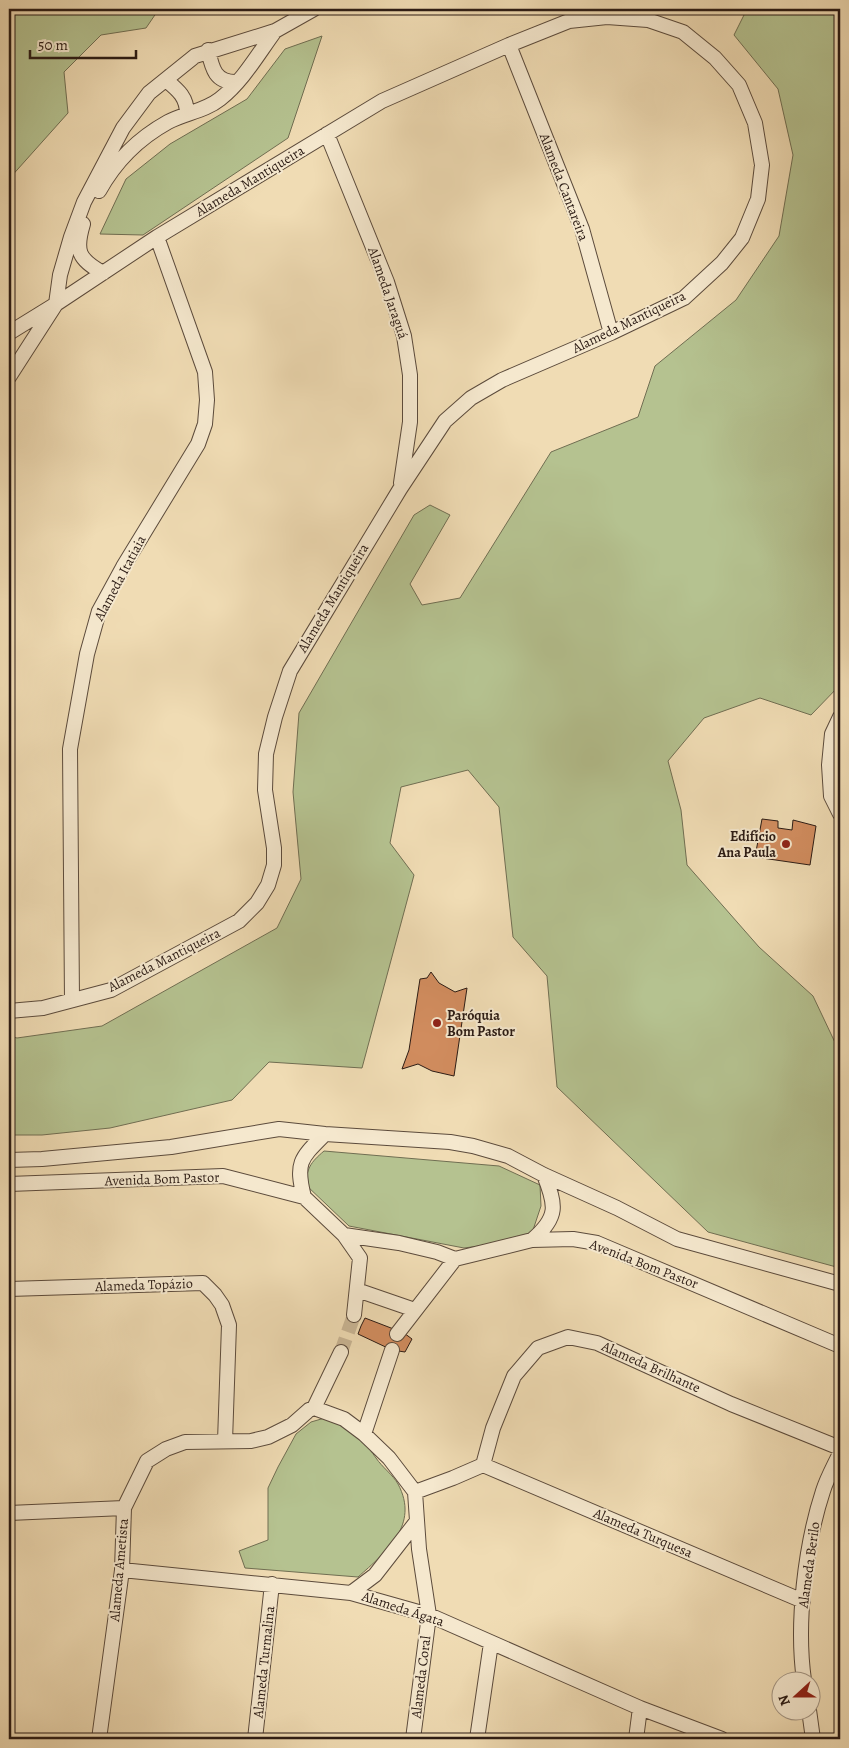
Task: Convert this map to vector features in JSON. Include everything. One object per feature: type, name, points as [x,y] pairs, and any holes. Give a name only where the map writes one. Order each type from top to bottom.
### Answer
[{"type":"street","points":[[9,377],[56,304],[60,275],[84,202],[123,128],[149,93],[195,56],[208,50],[275,31],[314,9]]},
{"type":"street","name":"Alameda Mantiqueira","points":[[9,333],[157,237],[382,102],[508,45],[569,21],[607,17],[648,20],[684,32],[715,58],[739,85],[755,123],[762,165],[758,199],[742,238],[722,263],[684,298],[611,333],[502,380],[471,398],[445,421],[400,488],[290,671],[274,717],[266,754],[265,790],[274,848],[274,866],[268,885],[257,903],[239,921],[111,990],[43,1008],[9,1011]]},
{"type":"street","points":[[103,273],[88,265],[80,254],[79,240],[86,216],[104,182],[122,157],[168,122],[208,107],[220,98],[237,82],[275,31]]},
{"type":"street","name":"Alameda Cantareira","points":[[508,45],[582,229],[611,333]]},
{"type":"street","points":[[208,50],[211,64],[221,80],[229,83],[237,82]]},
{"type":"street","points":[[166,80],[184,98],[187,114]]},
{"type":"street","name":"Alameda Jaraguá","points":[[327,134],[388,282],[404,336],[410,375],[410,422],[400,488]]},
{"type":"street","name":"Alameda Itatiaia","points":[[72,1000],[70,749],[87,654],[99,611],[123,567],[198,444],[205,424],[207,400],[205,372],[157,237]]},
{"type":"street","points":[[840,717],[832,734],[829,765],[832,796],[840,814]]},
{"type":"street","name":"Avenida Bom Pastor","points":[[9,1160],[42,1160],[171,1148],[278,1129],[450,1142],[473,1146],[508,1156],[677,1239],[840,1284]]},
{"type":"street","points":[[304,1197],[299,1179],[299,1167],[305,1153],[325,1134]]},
{"type":"street","points":[[532,1240],[545,1229],[552,1216],[553,1197],[544,1175]]},
{"type":"street","name":"Avenida Bom Pastor","points":[[9,1184],[223,1176],[304,1197],[344,1235],[360,1258],[354,1316]]},
{"type":"street","points":[[344,1235],[400,1243],[437,1252],[455,1259],[397,1334]]},
{"type":"street","name":"Avenida Bom Pastor","points":[[455,1259],[532,1240],[573,1239],[597,1243],[840,1346]]},
{"type":"street","name":"Alameda Topázio","points":[[9,1289],[203,1283],[222,1305],[229,1325],[225,1441]]},
{"type":"street","points":[[356,1290],[415,1310]]},
{"type":"street","name":"Alameda Brilhante","points":[[483,1465],[493,1428],[514,1376],[538,1348],[568,1338],[597,1343],[732,1404],[840,1448]]},
{"type":"street","points":[[364,1434],[392,1350]]},
{"type":"street","points":[[341,1352],[312,1409],[344,1419],[364,1434],[389,1458],[415,1492],[483,1465]]},
{"type":"street","name":"Alameda Ametista","points":[[99,1739],[122,1570],[124,1508],[147,1461],[166,1449],[185,1442],[251,1441],[268,1437],[292,1425],[312,1409]]},
{"type":"street","name":"Alameda Berilo","points":[[803,1670],[801,1657],[803,1601],[812,1529],[823,1489],[840,1453]]},
{"type":"street","name":"Alameda Turquesa","points":[[483,1465],[803,1601]]},
{"type":"street","name":"Alameda Coral","points":[[413,1739],[429,1615],[418,1549],[415,1492]]},
{"type":"street","points":[[9,1514],[124,1508]]},
{"type":"street","points":[[351,1593],[375,1574],[417,1521]]},
{"type":"street","name":"Alameda Ágata","points":[[122,1570],[351,1593],[429,1615],[640,1708],[722,1739]]},
{"type":"street","name":"Alameda Turmalina","points":[[255,1739],[272,1584]]},
{"type":"street","points":[[477,1739],[491,1643]]},
{"type":"street","points":[[636,1739],[640,1708]]},
{"type":"street","points":[[810,1720],[813,1739]]},
{"type":"green space","points":[[9,9],[159,9],[146,28],[101,35],[64,72],[68,113],[9,179]]},
{"type":"green space","points":[[747,9],[840,9],[840,685],[811,715],[760,698],[704,718],[668,761],[681,810],[687,865],[759,947],[813,996],[840,1053],[840,1268],[708,1232],[557,1087],[547,976],[513,937],[499,807],[468,770],[401,787],[390,843],[414,875],[362,1068],[269,1062],[232,1100],[110,1128],[42,1135],[9,1135],[9,1036],[17,1038],[102,1026],[277,928],[301,879],[293,792],[299,713],[414,515],[430,505],[450,515],[410,584],[422,605],[460,598],[551,452],[638,417],[655,366],[736,300],[779,236],[793,155],[778,89],[734,35]]},
{"type":"green space","points":[[322,36],[288,138],[143,235],[100,234],[126,179],[170,144],[247,99],[285,49]]},
{"type":"green space","points":[[324,1151],[499,1166],[540,1185],[541,1206],[532,1233],[502,1243],[464,1248],[349,1226],[306,1185],[310,1166]]},
{"type":"green space","points":[[328,1417],[347,1424],[398,1484],[404,1499],[405,1512],[397,1536],[379,1558],[358,1577],[245,1568],[239,1551],[268,1540],[268,1488],[296,1434],[311,1422]]},
{"type":"building","name":"Edifício Ana Paula","points":[[762,819],[778,821],[778,828],[792,830],[793,820],[816,826],[810,865],[755,857]]},
{"type":"building","name":"Paróquia Bom Pastor","points":[[431,972],[439,983],[455,992],[467,988],[454,1076],[432,1071],[418,1064],[402,1069],[409,1050],[420,979],[427,978]]},
{"type":"building","points":[[365,1318],[404,1333],[412,1339],[405,1352],[392,1350],[358,1334]]},
{"type":"tunnel","points":[[341,1352],[354,1315]]},
{"type":"place","name":"Edifício Ana Paula","points":[[786,844]]},
{"type":"place","name":"Paróquia Bom Pastor","points":[[437,1023]]}]
